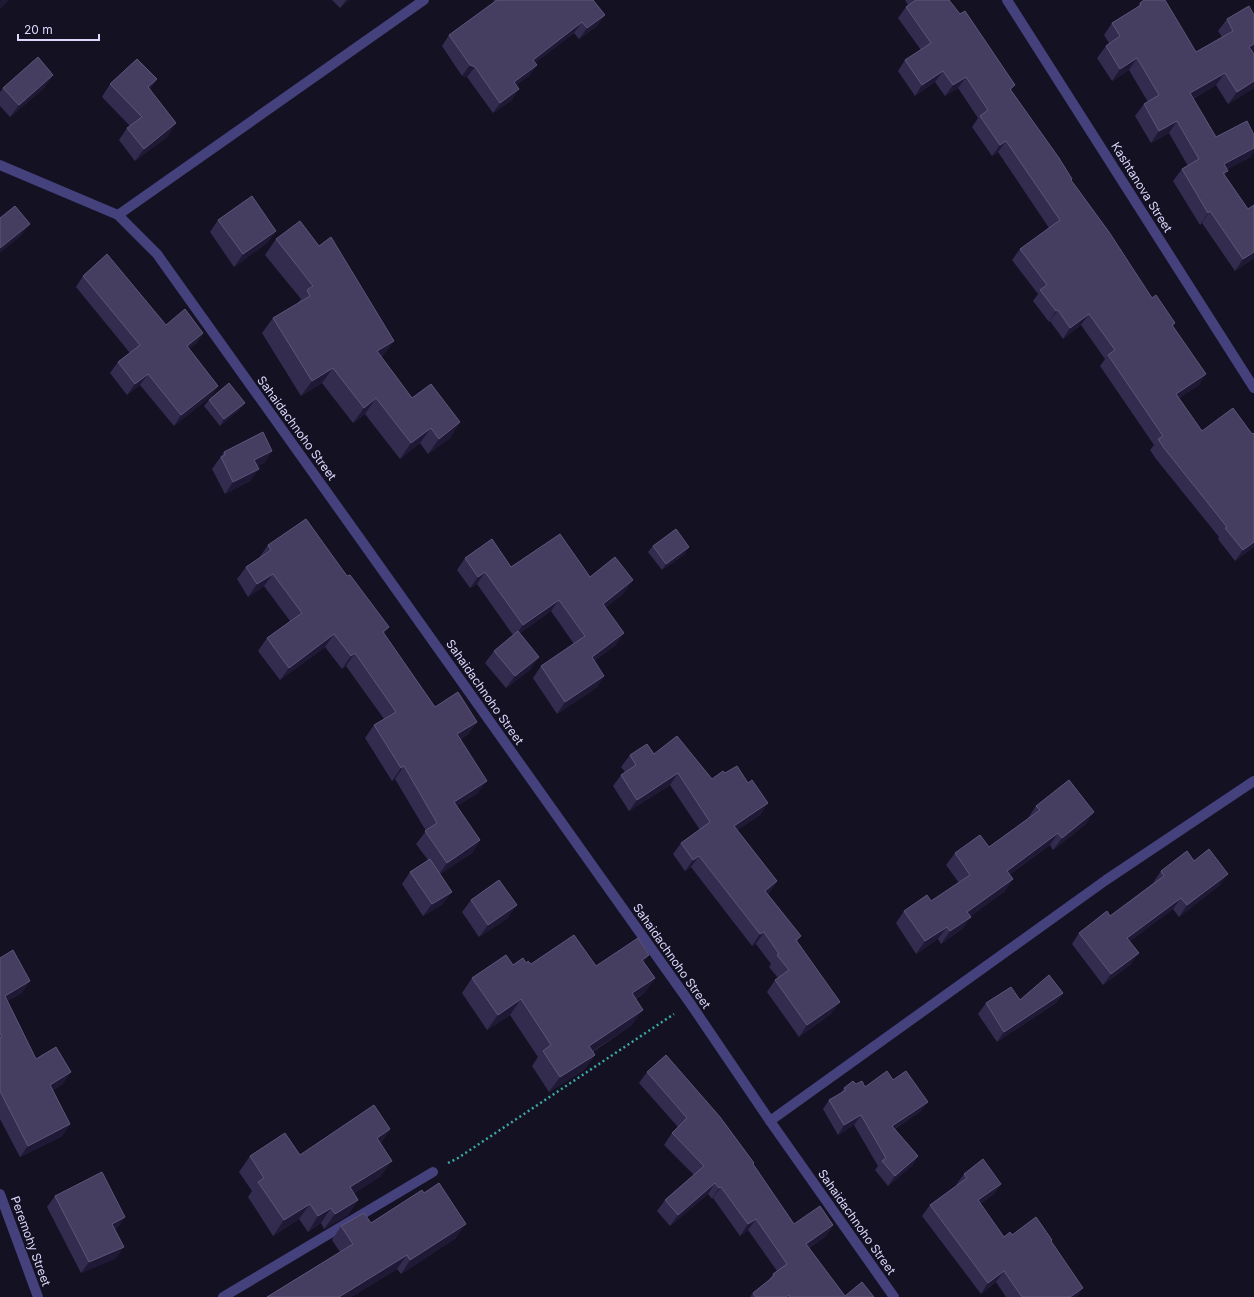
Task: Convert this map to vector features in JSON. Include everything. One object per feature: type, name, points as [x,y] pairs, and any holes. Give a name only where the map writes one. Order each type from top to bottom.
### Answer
[{"type":"street","points":[[118,215],[424,0]]},
{"type":"street","name":"Kashtanova Street","points":[[1007,0],[1254,388]]},
{"type":"street","name":"Sahaidachnoho Street","points":[[0,165],[118,215],[157,254],[690,1003],[770,1121],[894,1297]]},
{"type":"street","points":[[770,1121],[1106,880],[1254,781]]},
{"type":"street","points":[[222,1297],[433,1172]]},
{"type":"street","name":"Peremohy Street","points":[[0,1194],[38,1297]]},
{"type":"path","points":[[433,1172],[465,1153],[655,1028],[690,1003]]},
{"type":"building","points":[[497,0],[593,0],[605,15],[587,28],[582,22],[533,60],[537,65],[514,82],[519,89],[500,103],[475,67],[470,65],[449,35]]},
{"type":"building","points":[[916,0],[949,0],[960,14],[965,11],[1015,85],[1010,89],[1059,158],[1072,179],[1071,180],[1109,232],[1152,298],[1156,295],[1175,323],[1172,325],[1206,374],[1176,394],[1202,431],[1233,408],[1252,434],[1254,434],[1254,542],[1243,550],[1225,528],[1227,527],[1158,439],[1163,436],[1108,355],[1115,350],[1089,314],[1070,328],[1058,310],[1056,311],[1040,290],[1047,285],[1020,249],[1060,220],[1006,141],[1000,145],[980,116],[988,110],[966,77],[953,85],[943,71],[922,85],[905,60],[931,43],[906,7]]},
{"type":"building","points":[[1144,0],[1165,0],[1196,52],[1233,31],[1227,19],[1249,6],[1254,15],[1254,44],[1249,47],[1254,54],[1254,81],[1237,92],[1225,73],[1190,93],[1216,137],[1247,121],[1254,135],[1254,148],[1224,164],[1228,171],[1223,173],[1248,209],[1254,205],[1254,252],[1243,259],[1210,211],[1208,213],[1182,169],[1199,159],[1177,121],[1159,131],[1144,104],[1159,95],[1137,58],[1120,69],[1106,46],[1120,36],[1112,23],[1141,5],[1140,3]]},
{"type":"building","points":[[38,57],[53,75],[19,105],[3,88]]},
{"type":"building","points":[[137,59],[157,79],[148,87],[176,123],[144,149],[127,128],[142,117],[110,84]]},
{"type":"building","points":[[252,196],[276,231],[243,254],[218,220]]},
{"type":"building","points":[[15,206],[30,224],[0,248],[0,218]]},
{"type":"building","points":[[300,221],[319,246],[331,237],[394,341],[377,351],[412,398],[431,384],[460,422],[439,439],[431,428],[411,443],[376,398],[364,408],[333,368],[312,381],[273,318],[310,296],[307,290],[313,286],[276,239]]},
{"type":"building","points":[[107,254],[166,325],[185,309],[203,333],[187,346],[218,386],[181,415],[148,374],[135,384],[118,362],[140,345],[83,276]]},
{"type":"building","points":[[229,383],[245,403],[224,419],[209,400]]},
{"type":"building","points":[[263,432],[272,451],[254,460],[259,469],[233,482],[221,457],[225,455],[224,452]]},
{"type":"building","points":[[306,519],[347,576],[350,575],[389,627],[383,632],[435,707],[458,692],[477,722],[457,734],[487,781],[454,802],[480,840],[447,863],[425,831],[437,823],[404,766],[401,768],[374,725],[396,712],[355,653],[351,656],[334,634],[289,668],[267,638],[302,613],[273,574],[257,584],[246,567],[271,550],[268,545]]},
{"type":"building","points":[[676,529],[689,547],[666,564],[653,546]]},
{"type":"building","points":[[560,534],[590,577],[615,557],[633,580],[603,604],[624,633],[592,657],[604,676],[565,702],[541,666],[585,636],[559,600],[523,625],[485,572],[478,577],[465,558],[492,539],[511,567]]},
{"type":"building","points":[[518,631],[539,657],[515,676],[494,651]]},
{"type":"building","points":[[677,736],[712,779],[723,771],[725,773],[737,766],[748,783],[752,780],[768,803],[734,826],[777,881],[765,891],[801,936],[796,940],[840,1002],[807,1025],[775,980],[789,970],[777,955],[779,954],[764,932],[760,934],[699,856],[693,860],[681,843],[710,822],[678,773],[637,800],[621,775],[636,765],[630,755],[647,744],[654,754]]},
{"type":"building","points":[[1069,780],[1094,812],[1062,838],[1058,833],[1007,871],[1013,879],[967,912],[971,917],[950,931],[947,927],[925,941],[904,911],[927,895],[931,901],[970,875],[955,853],[980,835],[989,847],[1040,810],[1036,806]]},
{"type":"building","points":[[1209,849],[1228,874],[1187,905],[1181,898],[1127,938],[1139,953],[1111,974],[1079,933],[1107,911],[1110,916],[1164,876],[1161,871],[1187,851],[1194,861]]},
{"type":"building","points":[[430,859],[452,892],[432,904],[410,872]]},
{"type":"building","points":[[499,880],[517,905],[488,925],[471,900]]},
{"type":"building","points":[[574,935],[596,966],[638,938],[649,955],[642,960],[655,978],[632,993],[643,1010],[589,1046],[595,1055],[560,1077],[543,1051],[551,1045],[521,999],[498,1015],[472,978],[506,955],[513,965],[523,958],[526,963],[528,961],[531,964]]},
{"type":"building","points":[[13,950],[30,981],[5,996],[36,1059],[56,1047],[71,1072],[50,1085],[70,1124],[28,1146],[0,1091],[0,1038],[2,1037],[0,1033],[0,958]]},
{"type":"building","points":[[1049,975],[1063,993],[1004,1032],[986,1003],[1011,987],[1020,1000]]},
{"type":"building","points":[[666,1055],[720,1117],[754,1163],[753,1164],[794,1224],[820,1206],[833,1225],[806,1244],[845,1296],[862,1282],[874,1297],[790,1297],[789,1295],[786,1297],[756,1297],[753,1293],[774,1276],[773,1274],[787,1264],[756,1219],[748,1224],[721,1187],[719,1188],[715,1183],[678,1215],[665,1200],[704,1166],[672,1133],[687,1118],[647,1072]]},
{"type":"building","points":[[887,1071],[893,1080],[906,1071],[928,1102],[892,1126],[918,1156],[895,1176],[882,1161],[886,1158],[861,1115],[844,1125],[829,1100],[846,1090],[844,1088],[853,1081],[856,1084],[862,1081],[865,1087]]},
{"type":"building","points":[[374,1105],[390,1129],[377,1138],[392,1161],[350,1187],[358,1200],[335,1214],[331,1208],[318,1216],[310,1204],[284,1220],[258,1182],[264,1178],[250,1156],[285,1133],[300,1155]]},
{"type":"building","points":[[983,1159],[1001,1184],[978,1200],[1004,1237],[1010,1232],[1012,1235],[1036,1217],[1083,1288],[1070,1297],[1022,1297],[1004,1271],[988,1283],[930,1205],[967,1178],[964,1174]]},
{"type":"building","points":[[102,1172],[125,1217],[112,1224],[124,1247],[89,1262],[55,1196]]},
{"type":"building","points":[[439,1183],[466,1224],[410,1260],[407,1255],[339,1297],[267,1297],[353,1244],[341,1226],[364,1213],[371,1223],[422,1190],[424,1193]]}]
